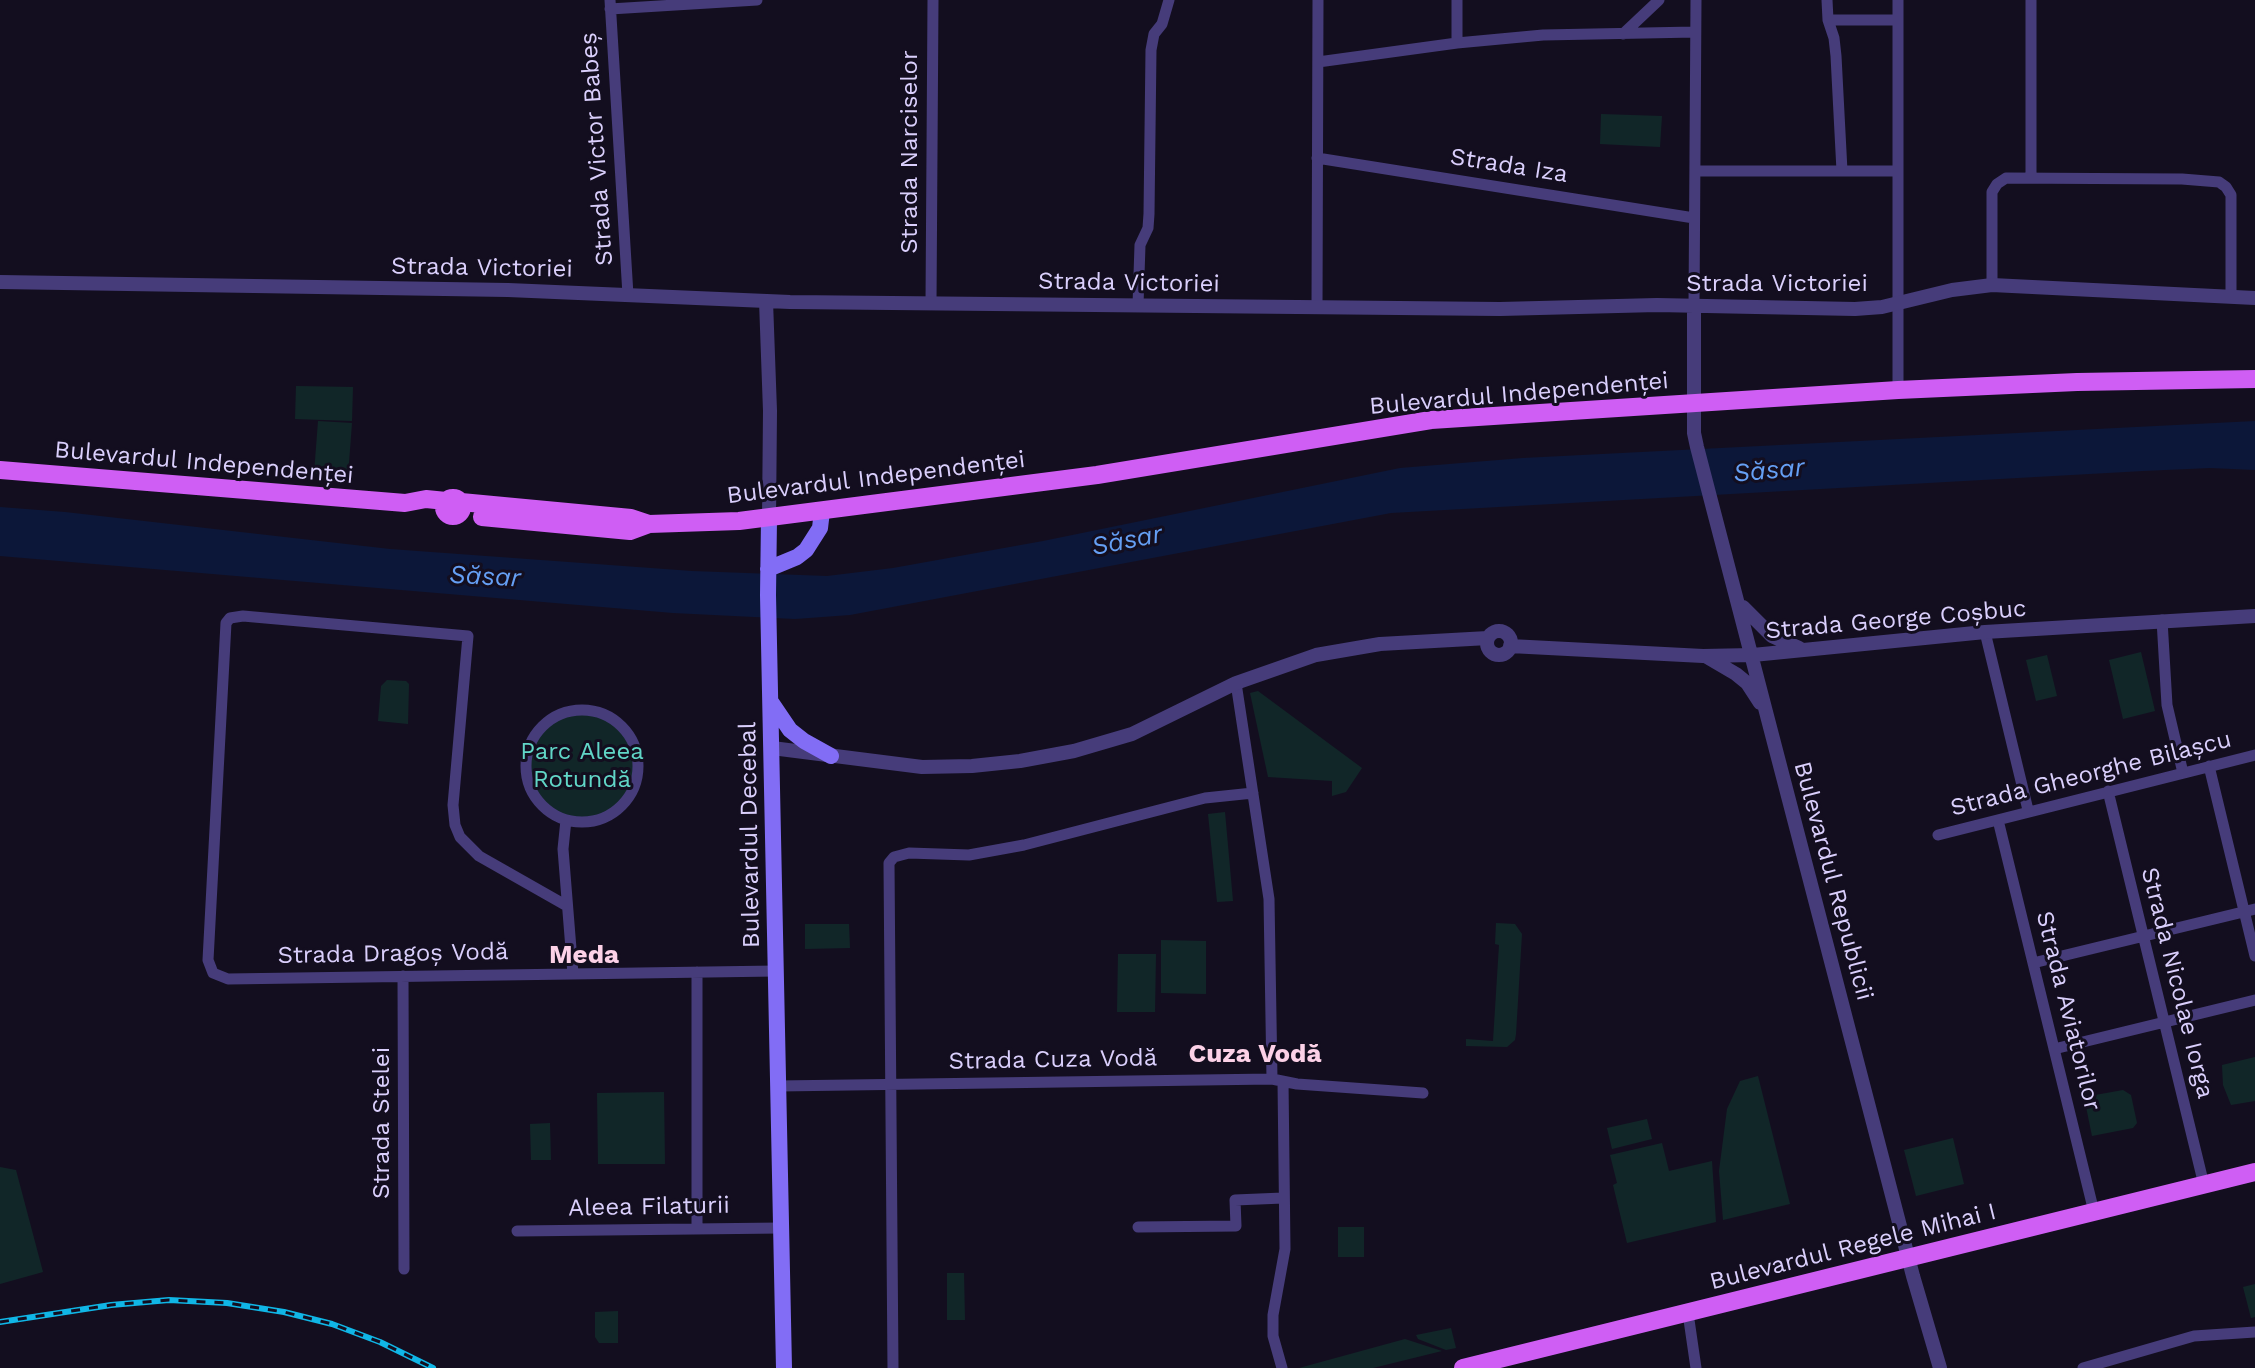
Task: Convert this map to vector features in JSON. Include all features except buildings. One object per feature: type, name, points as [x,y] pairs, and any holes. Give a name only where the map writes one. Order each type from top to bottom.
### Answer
[{"type":"main road","name":"Bulevardul Independenței","points":[[0,470],[405,503],[426,499],[453,507],[630,531],[649,524],[769,519],[1097,475],[1431,420],[1898,390],[2090,381],[2255,379]]},
{"type":"main road","points":[[768,569],[806,550],[820,528],[822,511]]},
{"type":"main road","name":"Bulevardul Decebal","points":[[769,519],[784,1368]]},
{"type":"main road","points":[[771,702],[790,730],[831,756]]},
{"type":"main road","name":"Bulevardul Regele Mihai I","points":[[1463,1368],[1490,1365],[1908,1257],[2255,1172]]},
{"type":"street","points":[[610,5],[757,0]]},
{"type":"street","name":"Strada Narciselor","points":[[931,303],[933,0]]},
{"type":"street","points":[[1138,305],[1140,245],[1148,228],[1149,214],[1151,50],[1154,34],[1162,24],[1169,0]]},
{"type":"street","points":[[1317,307],[1318,0]]},
{"type":"street","points":[[1457,0],[1457,43]]},
{"type":"street","points":[[1623,34],[1659,0]]},
{"type":"street","points":[[1694,306],[1696,0]]},
{"type":"street","points":[[1827,0],[1828,20],[1834,38],[1842,171]]},
{"type":"street","points":[[1898,0],[1898,390]]},
{"type":"street","points":[[2031,0],[2031,177]]},
{"type":"street","name":"Strada Victor Babeș","points":[[610,5],[628,295]]},
{"type":"street","points":[[1828,20],[1898,20]]},
{"type":"street","points":[[1318,62],[1543,35],[1695,32]]},
{"type":"street","name":"Strada Iza","points":[[1317,158],[1694,218]]},
{"type":"street","points":[[1695,171],[1898,171]]},
{"type":"street","points":[[1992,285],[1992,192],[2006,178],[2182,179],[2219,182],[2231,195],[2231,296]]},
{"type":"street","name":"Strada Victoriei","points":[[0,282],[434,289],[766,301],[1500,309],[1694,306],[1855,309],[1898,304],[1952,290],[1992,285],[2255,298]]},
{"type":"street","name":"Bulevardul Decebal","points":[[766,301],[769,519]]},
{"type":"street","name":"Bulevardul Republicii","points":[[1694,306],[1694,433],[1697,447],[1908,1257],[1940,1368]]},
{"type":"street","points":[[1740,604],[1772,636],[1803,649]]},
{"type":"street","name":"Strada Dragoș Vodă","points":[[567,906],[479,856],[460,837],[455,825],[453,805],[468,636],[243,616],[230,618],[224,629],[208,960],[213,973],[228,979],[776,971]]},
{"type":"street","name":"Strada George Coșbuc","points":[[772,748],[941,767],[987,765],[1045,757],[1132,734],[1236,683],[1296,661],[1338,650],[1402,642],[1488,642],[1492,653],[1499,655],[1506,652],[1510,642],[1703,656],[1753,655],[1985,632],[2255,616]]},
{"type":"street","points":[[2162,620],[2167,705],[2183,773]]},
{"type":"street","points":[[1985,632],[2028,810]]},
{"type":"street","points":[[1703,656],[1718,662],[1747,683],[1765,709]]},
{"type":"street","points":[[1236,683],[1271,925],[1285,1249],[1273,1315],[1273,1336],[1282,1368]]},
{"type":"street","points":[[579,710],[598,712],[622,726],[633,741],[639,768],[635,786],[626,802],[605,818],[586,823],[566,820],[550,813],[532,792],[526,765],[530,746],[545,724],[561,714],[579,710]]},
{"type":"street","name":"Strada Gheorghe Bilașcu","points":[[1938,835],[2255,755]]},
{"type":"street","points":[[2209,766],[2250,910],[2255,956]]},
{"type":"street","name":"Strada Nicolae Iorga","points":[[2108,791],[2204,1185]]},
{"type":"street","points":[[893,1368],[889,863],[901,854],[969,855],[1024,845],[1205,798],[1253,793]]},
{"type":"street","points":[[566,820],[563,849],[573,974]]},
{"type":"street","name":"Strada Aviatorilor","points":[[1998,820],[2090,1213]]},
{"type":"street","points":[[2033,963],[2250,910]]},
{"type":"street","points":[[697,972],[697,1229]]},
{"type":"street","name":"Strada Stelei","points":[[403,976],[404,1269]]},
{"type":"street","points":[[2054,1049],[2255,1000]]},
{"type":"street","name":"Strada Cuza Vodă","points":[[779,1086],[1278,1080],[1423,1093]]},
{"type":"street","points":[[1138,1227],[1236,1226],[1235,1200],[1283,1198]]},
{"type":"street","name":"Aleea Filaturii","points":[[517,1231],[781,1228]]},
{"type":"street","points":[[1688,1313],[1696,1368]]},
{"type":"street","points":[[2089,1367],[2194,1336],[2255,1332]]},
{"type":"green space","points":[[1601,114],[1662,116],[1660,147],[1600,144]]},
{"type":"green space","points":[[296,386],[353,387],[352,421],[295,419]]},
{"type":"green space","points":[[318,421],[352,423],[348,476],[314,474]]},
{"type":"green space","points":[[2141,652],[2155,711],[2123,719],[2109,660]]},
{"type":"green space","points":[[2047,655],[2057,696],[2036,701],[2026,660]]},
{"type":"green space","points":[[387,680],[406,681],[409,684],[408,724],[378,721],[381,686]]},
{"type":"green space","points":[[1258,691],[1362,768],[1346,792],[1332,796],[1332,781],[1268,777],[1250,693]]},
{"type":"green space","name":"Parc Aleea Rotundă","points":[[582,713],[602,717],[620,728],[631,746],[635,766],[631,786],[620,804],[602,815],[582,819],[562,815],[544,804],[533,786],[529,766],[533,746],[544,728],[562,717]]},
{"type":"green space","points":[[1225,812],[1233,901],[1217,902],[1208,814]]},
{"type":"green space","points":[[1496,923],[1515,924],[1522,934],[1515,1040],[1507,1047],[1466,1046],[1466,1039],[1493,1041],[1499,945],[1495,944]]},
{"type":"green space","points":[[805,924],[849,924],[850,948],[805,949]]},
{"type":"green space","points":[[1161,940],[1206,941],[1206,994],[1161,993]]},
{"type":"green space","points":[[1118,954],[1156,954],[1155,1012],[1117,1012]]},
{"type":"green space","points":[[2255,1057],[2255,1101],[2231,1105],[2223,1085],[2222,1065]]},
{"type":"green space","points":[[1758,1076],[1790,1204],[1723,1220],[1719,1171],[1727,1109],[1740,1081]]},
{"type":"green space","points":[[2123,1090],[2131,1095],[2137,1123],[2133,1128],[2092,1136],[2084,1097]]},
{"type":"green space","points":[[664,1092],[665,1164],[598,1164],[597,1093]]},
{"type":"green space","points":[[1647,1119],[1652,1139],[1612,1149],[1607,1128]]},
{"type":"green space","points":[[550,1123],[551,1160],[531,1160],[530,1124]]},
{"type":"green space","points":[[1953,1138],[1964,1184],[1916,1196],[1904,1150]]},
{"type":"green space","points":[[1662,1143],[1669,1171],[1712,1161],[1716,1222],[1627,1243],[1613,1185],[1617,1183],[1610,1155]]},
{"type":"green space","points":[[0,1167],[16,1170],[43,1272],[0,1284]]},
{"type":"green space","points":[[1338,1227],[1364,1227],[1364,1257],[1338,1257]]},
{"type":"green space","points":[[947,1273],[964,1273],[965,1320],[947,1320]]},
{"type":"green space","points":[[2255,1284],[2255,1317],[2251,1318],[2243,1287]]},
{"type":"green space","points":[[618,1311],[618,1343],[599,1343],[595,1337],[595,1312]]},
{"type":"green space","points":[[1451,1328],[1456,1348],[1446,1350],[1418,1339],[1416,1335]]},
{"type":"green space","points":[[1405,1339],[1442,1351],[1373,1368],[1299,1368]]},
{"type":"water","name":"Săsar","points":[[2255,421],[2255,470],[2210,468],[2143,471],[1391,513],[850,615],[795,619],[673,613],[0,556],[0,507],[390,549],[692,571],[827,576],[893,568],[1043,541],[1400,468],[1523,458]]},
{"type":"railway","points":[[0,1322],[111,1305],[169,1300],[227,1303],[332,1324],[380,1342],[433,1368]]},
{"type":"district","name":"Meda","points":[[584,955]]},
{"type":"district","name":"Cuza Vodă","points":[[1255,1054]]}]
